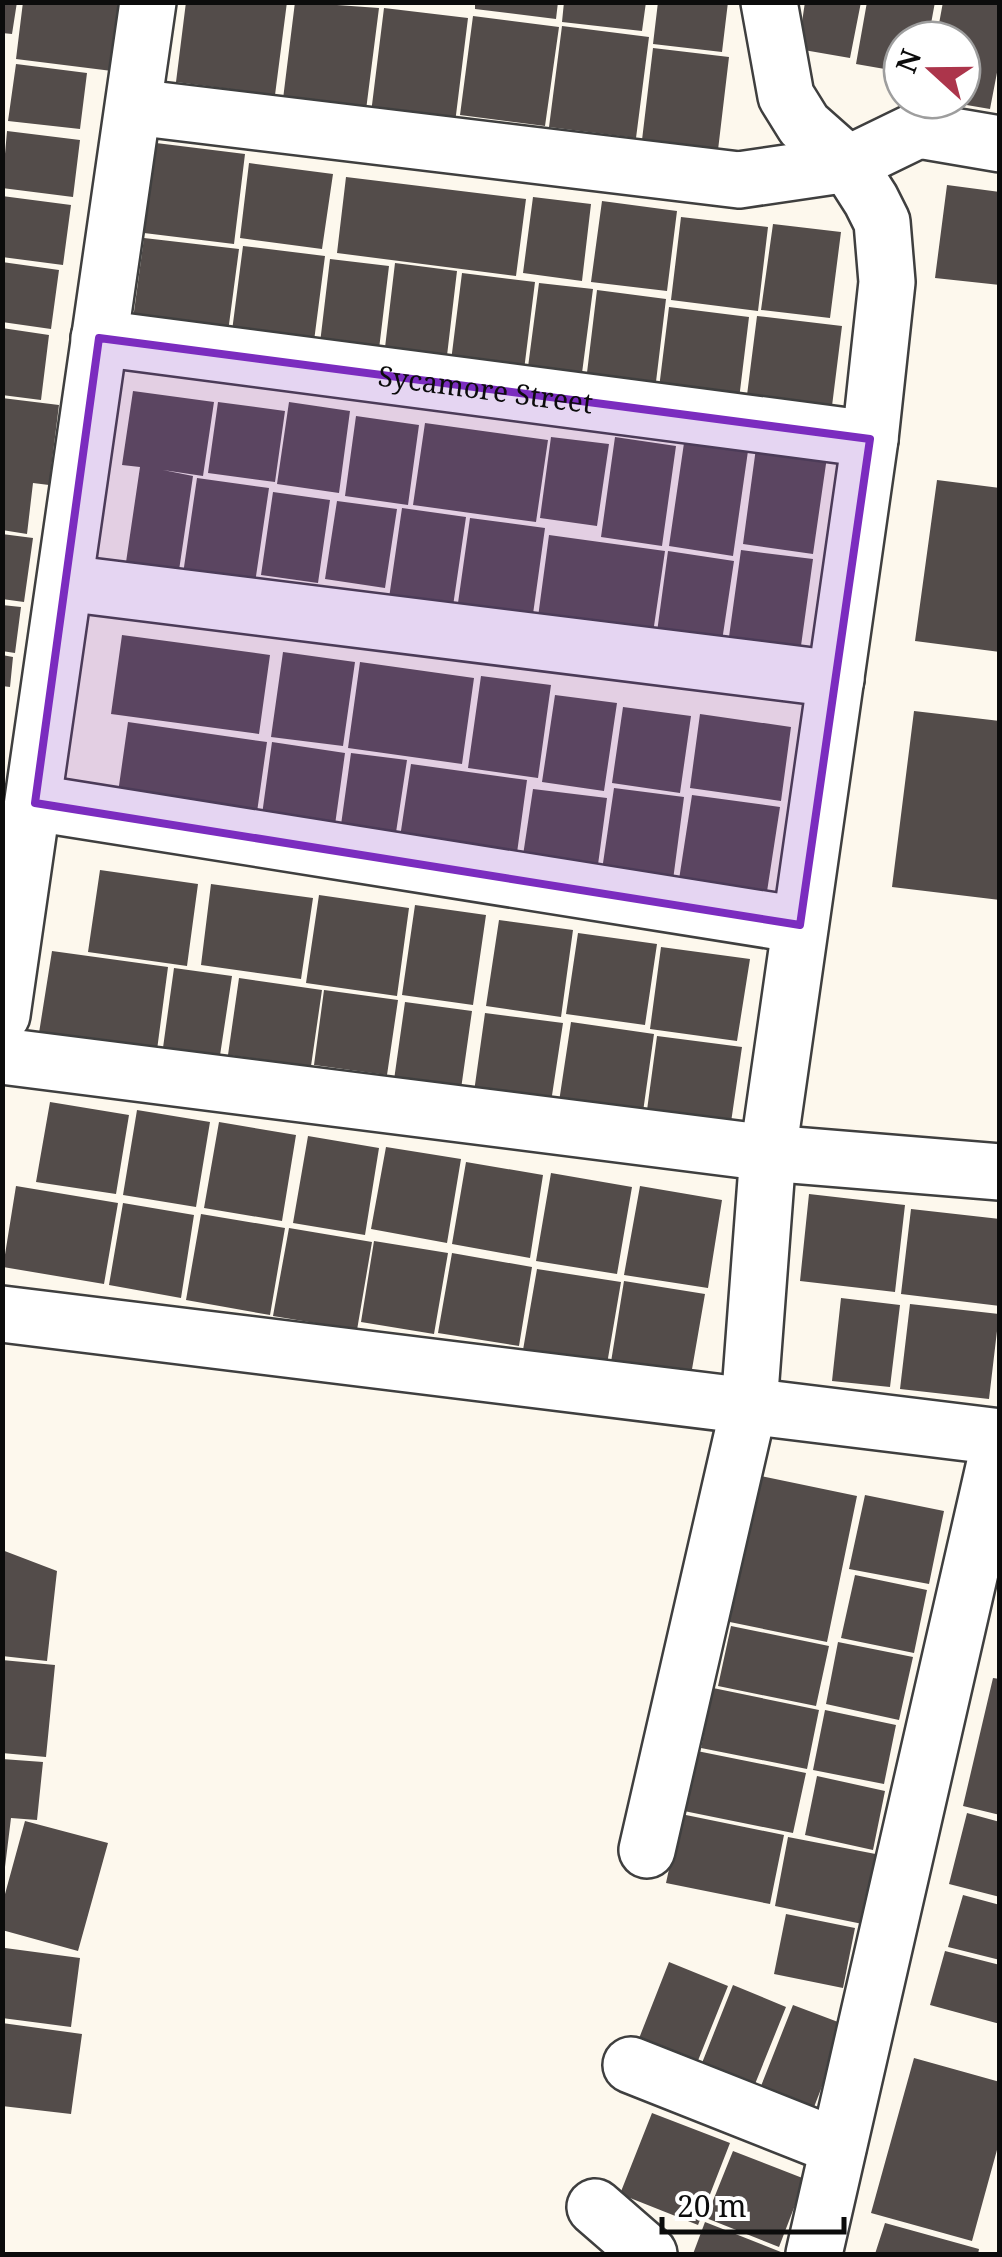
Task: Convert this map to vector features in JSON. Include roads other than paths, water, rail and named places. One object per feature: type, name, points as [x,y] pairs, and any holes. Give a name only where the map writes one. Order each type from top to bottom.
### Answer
[{"type":"street","points":[[2,1016],[148,2]]},
{"type":"street","points":[[647,1850],[749,1406],[768,1153],[870,439],[887,282],[882,222],[848,164],[804,125],[786,96],[769,2]]},
{"type":"street","points":[[134,107],[740,180],[848,164],[918,130],[1000,144]]},
{"type":"street","name":"Sycamore Street","points":[[99,338],[870,439]]},
{"type":"street","points":[[65,583],[836,678]]},
{"type":"street","points":[[35,803],[800,925]]},
{"type":"street","points":[[2,1056],[768,1153],[1000,1172]]},
{"type":"street","points":[[2,1314],[1000,1439],[814,2254]]},
{"type":"street","points":[[631,2065],[838,2147]]},
{"type":"street","points":[[594,2207],[649,2254]]}]
